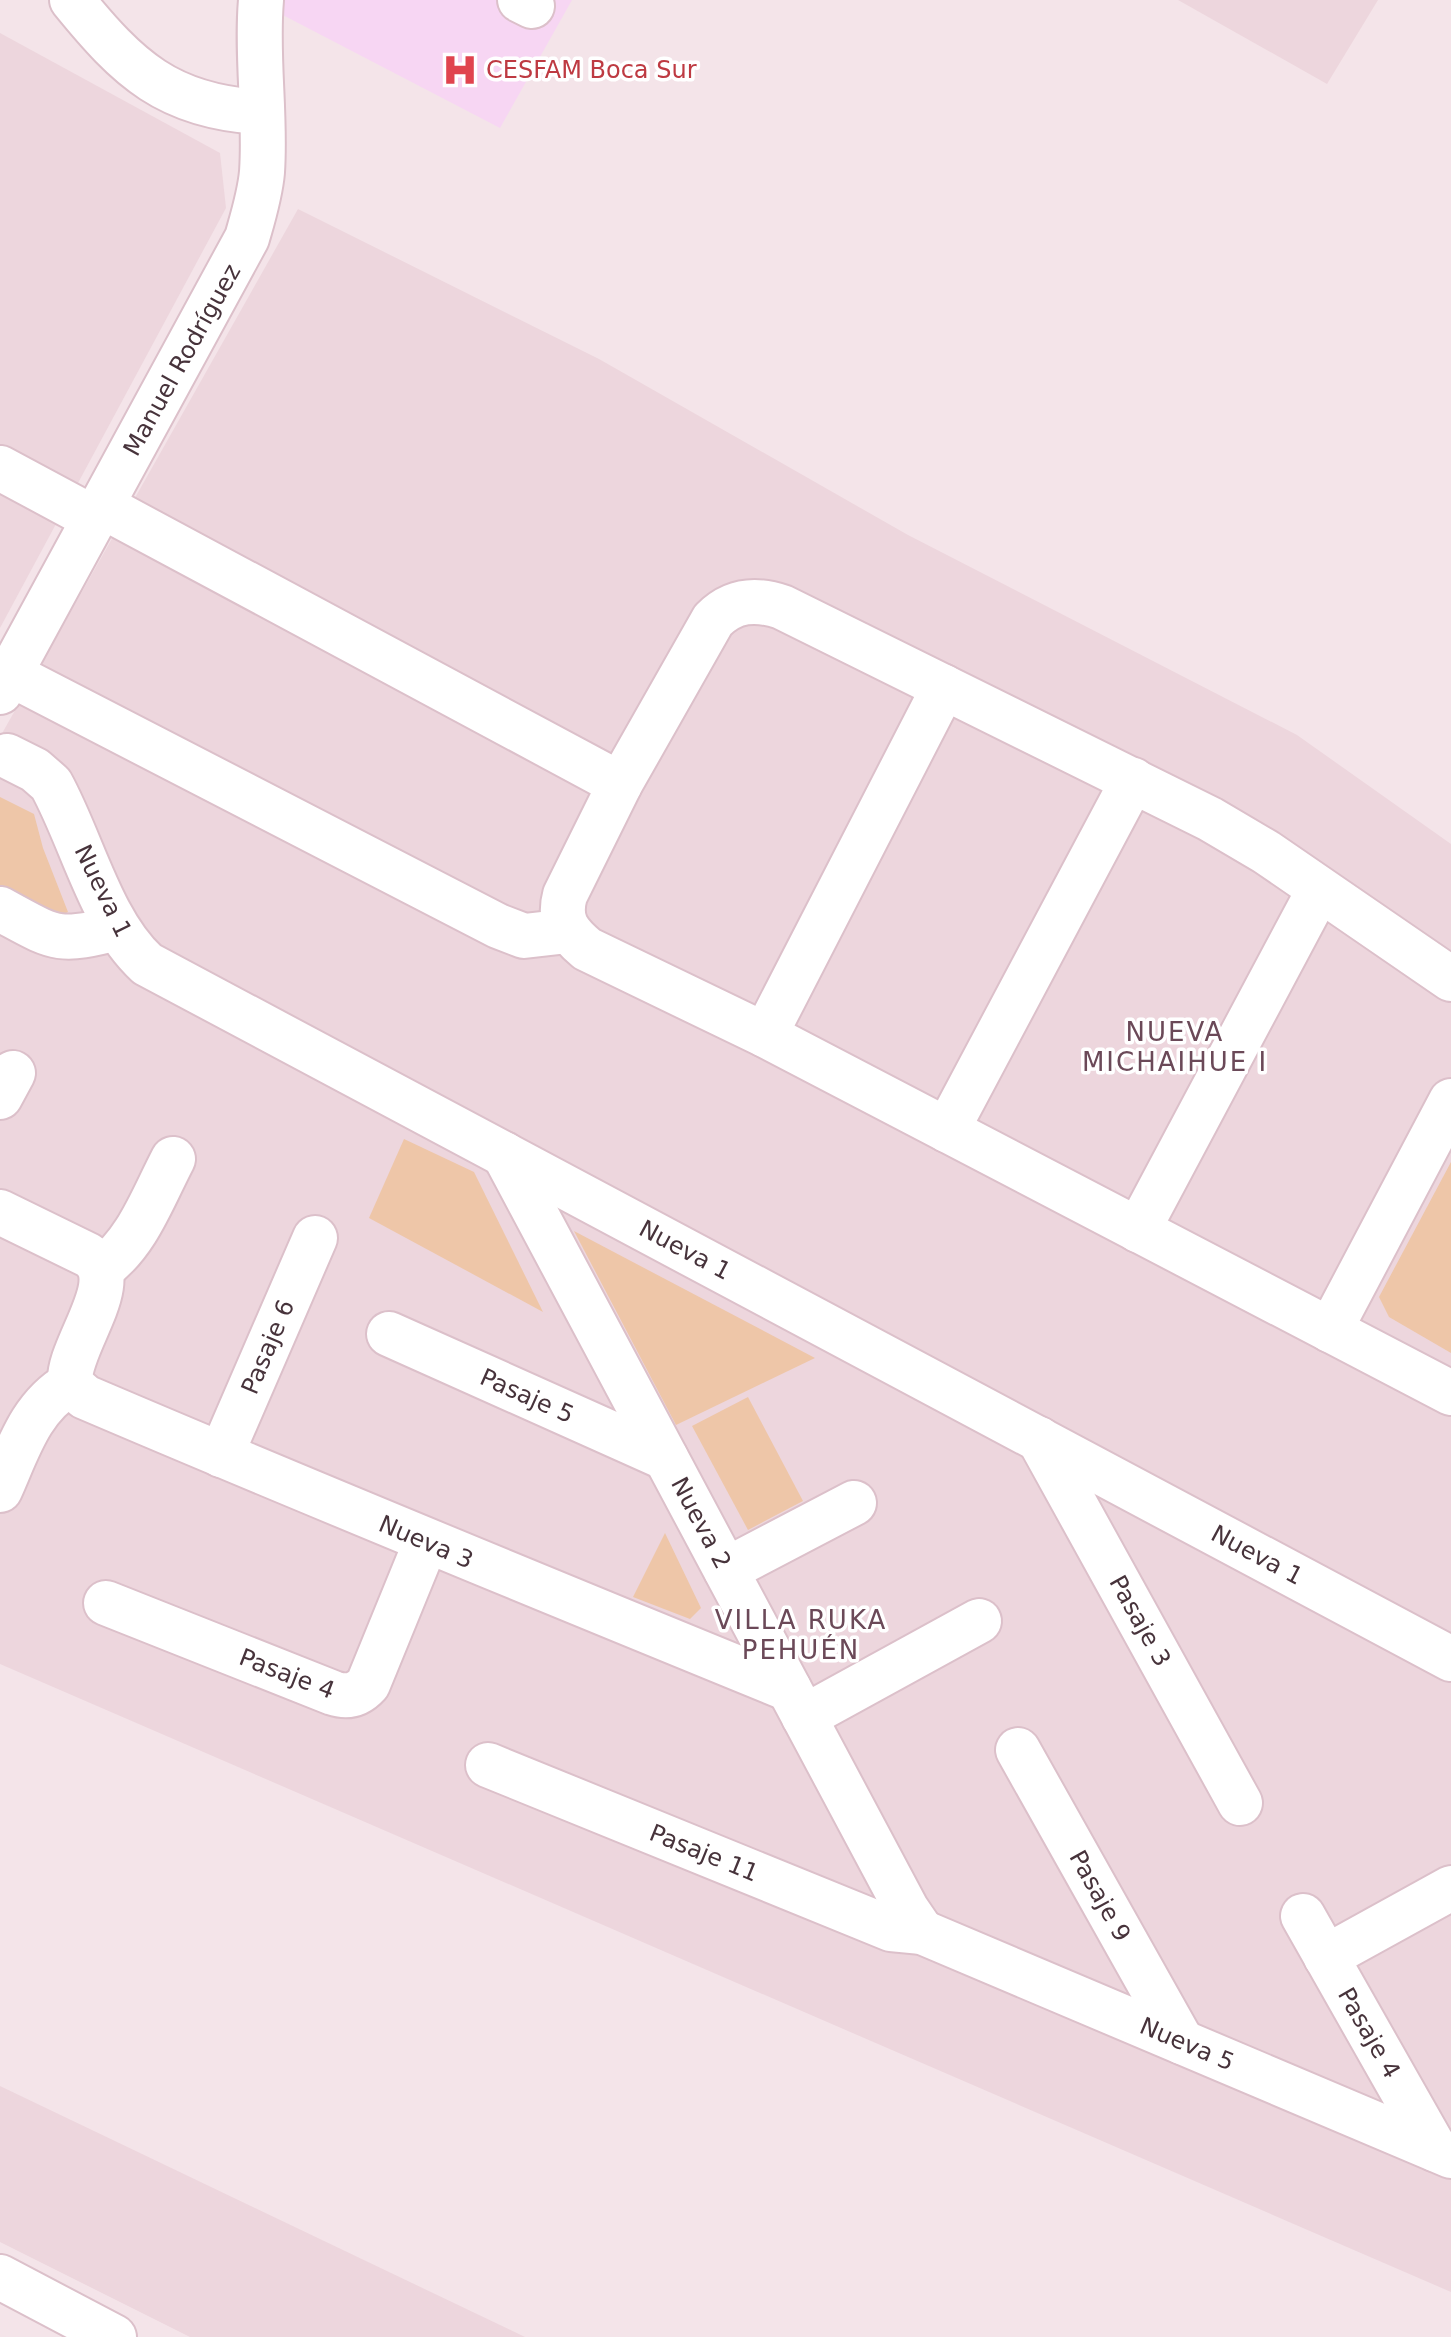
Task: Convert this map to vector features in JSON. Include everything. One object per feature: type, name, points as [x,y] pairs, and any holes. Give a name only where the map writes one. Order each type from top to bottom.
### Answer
[{"type":"street","points":[[72,0],[108,42],[146,78],[194,102],[227,110],[261,112]]},
{"type":"street","name":"Manuel Rodríguez","points":[[5,683],[247,238],[262,173],[258,36],[261,0]]},
{"type":"street","points":[[0,468],[99,512],[620,784]]},
{"type":"street","points":[[1451,979],[1266,852],[1210,819],[782,607],[751,601],[735,604],[713,620],[620,784],[561,908],[568,931],[587,949],[765,1035],[1451,1393]]},
{"type":"street","points":[[5,683],[498,926],[524,936],[568,931]]},
{"type":"street","points":[[765,1035],[944,687]]},
{"type":"street","name":"Nueva 1","points":[[7,756],[35,770],[51,784],[117,928],[132,950],[147,964],[1451,1659]]},
{"type":"street","points":[[947,1130],[1133,780]]},
{"type":"street","points":[[1138,1230],[1319,890]]},
{"type":"street","points":[[0,909],[40,931],[60,938],[82,937],[117,928]]},
{"type":"street","points":[[1330,1330],[1451,1101]]},
{"type":"street","name":"Nueva 2","points":[[504,1154],[907,1910],[922,1932]]},
{"type":"street","points":[[101,1269],[131,1239],[173,1159]]},
{"type":"street","points":[[0,1212],[96,1260],[101,1269],[102,1287],[71,1365],[70,1384],[47,1399],[36,1412],[0,1490]]},
{"type":"street","name":"Pasaje 6","points":[[221,1455],[315,1238]]},
{"type":"street","name":"Pasaje 5","points":[[389,1334],[666,1458]]},
{"type":"street","name":"Nueva 3","points":[[70,1384],[85,1397],[796,1703]]},
{"type":"street","name":"Pasaje 3","points":[[1039,1439],[1240,1803]]},
{"type":"street","points":[[726,1570],[854,1503]]},
{"type":"street","name":"Pasaje 4","points":[[106,1603],[333,1693],[355,1695],[368,1684],[426,1542]]},
{"type":"street","points":[[796,1703],[979,1621]]},
{"type":"street","name":"Pasaje 9","points":[[1018,1750],[1182,2042]]},
{"type":"street","name":"Pasaje 11","points":[[488,1765],[891,1929],[922,1932]]},
{"type":"street","points":[[1326,1957],[1451,1888]]},
{"type":"street","name":"Pasaje 4","points":[[1303,1916],[1443,2153]]},
{"type":"street","name":"Nueva 5","points":[[922,1932],[1443,2153]]},
{"type":"street","points":[[0,2277],[114,2337]]},
{"type":"shaded area","name":"CESFAM Boca Sur","points":[[278,0],[572,0],[500,128],[277,12]]},
{"type":"shaded area","points":[[1178,0],[1378,0],[1327,84]]},
{"type":"shaded area","points":[[0,33],[220,153],[226,208],[0,628]]},
{"type":"shaded area","points":[[298,209],[599,359],[908,535],[1297,735],[1451,844],[1451,2292],[0,1664],[0,737]]},
{"type":"shaded area","points":[[0,797],[34,814],[43,848],[68,912],[51,921],[0,895]]},
{"type":"shaded area","points":[[404,1139],[474,1172],[543,1312],[369,1218]]},
{"type":"shaded area","points":[[1451,1162],[1451,1353],[1389,1317],[1379,1297]]},
{"type":"shaded area","points":[[574,1231],[815,1358],[676,1425]]},
{"type":"shaded area","points":[[748,1397],[803,1501],[748,1530],[692,1426]]},
{"type":"shaded area","points":[[665,1533],[701,1608],[690,1619],[633,1597]]},
{"type":"shaded area","points":[[0,2086],[525,2337],[190,2337],[0,2242]]},
{"type":"place","name":"CESFAM Boca Sur","points":[[460,70]]},
{"type":"district","name":"NUEVA MICHAIHUE I","points":[[1175,1047]]},
{"type":"district","name":"VILLA RUKA PEHUÉN","points":[[801,1635]]}]
